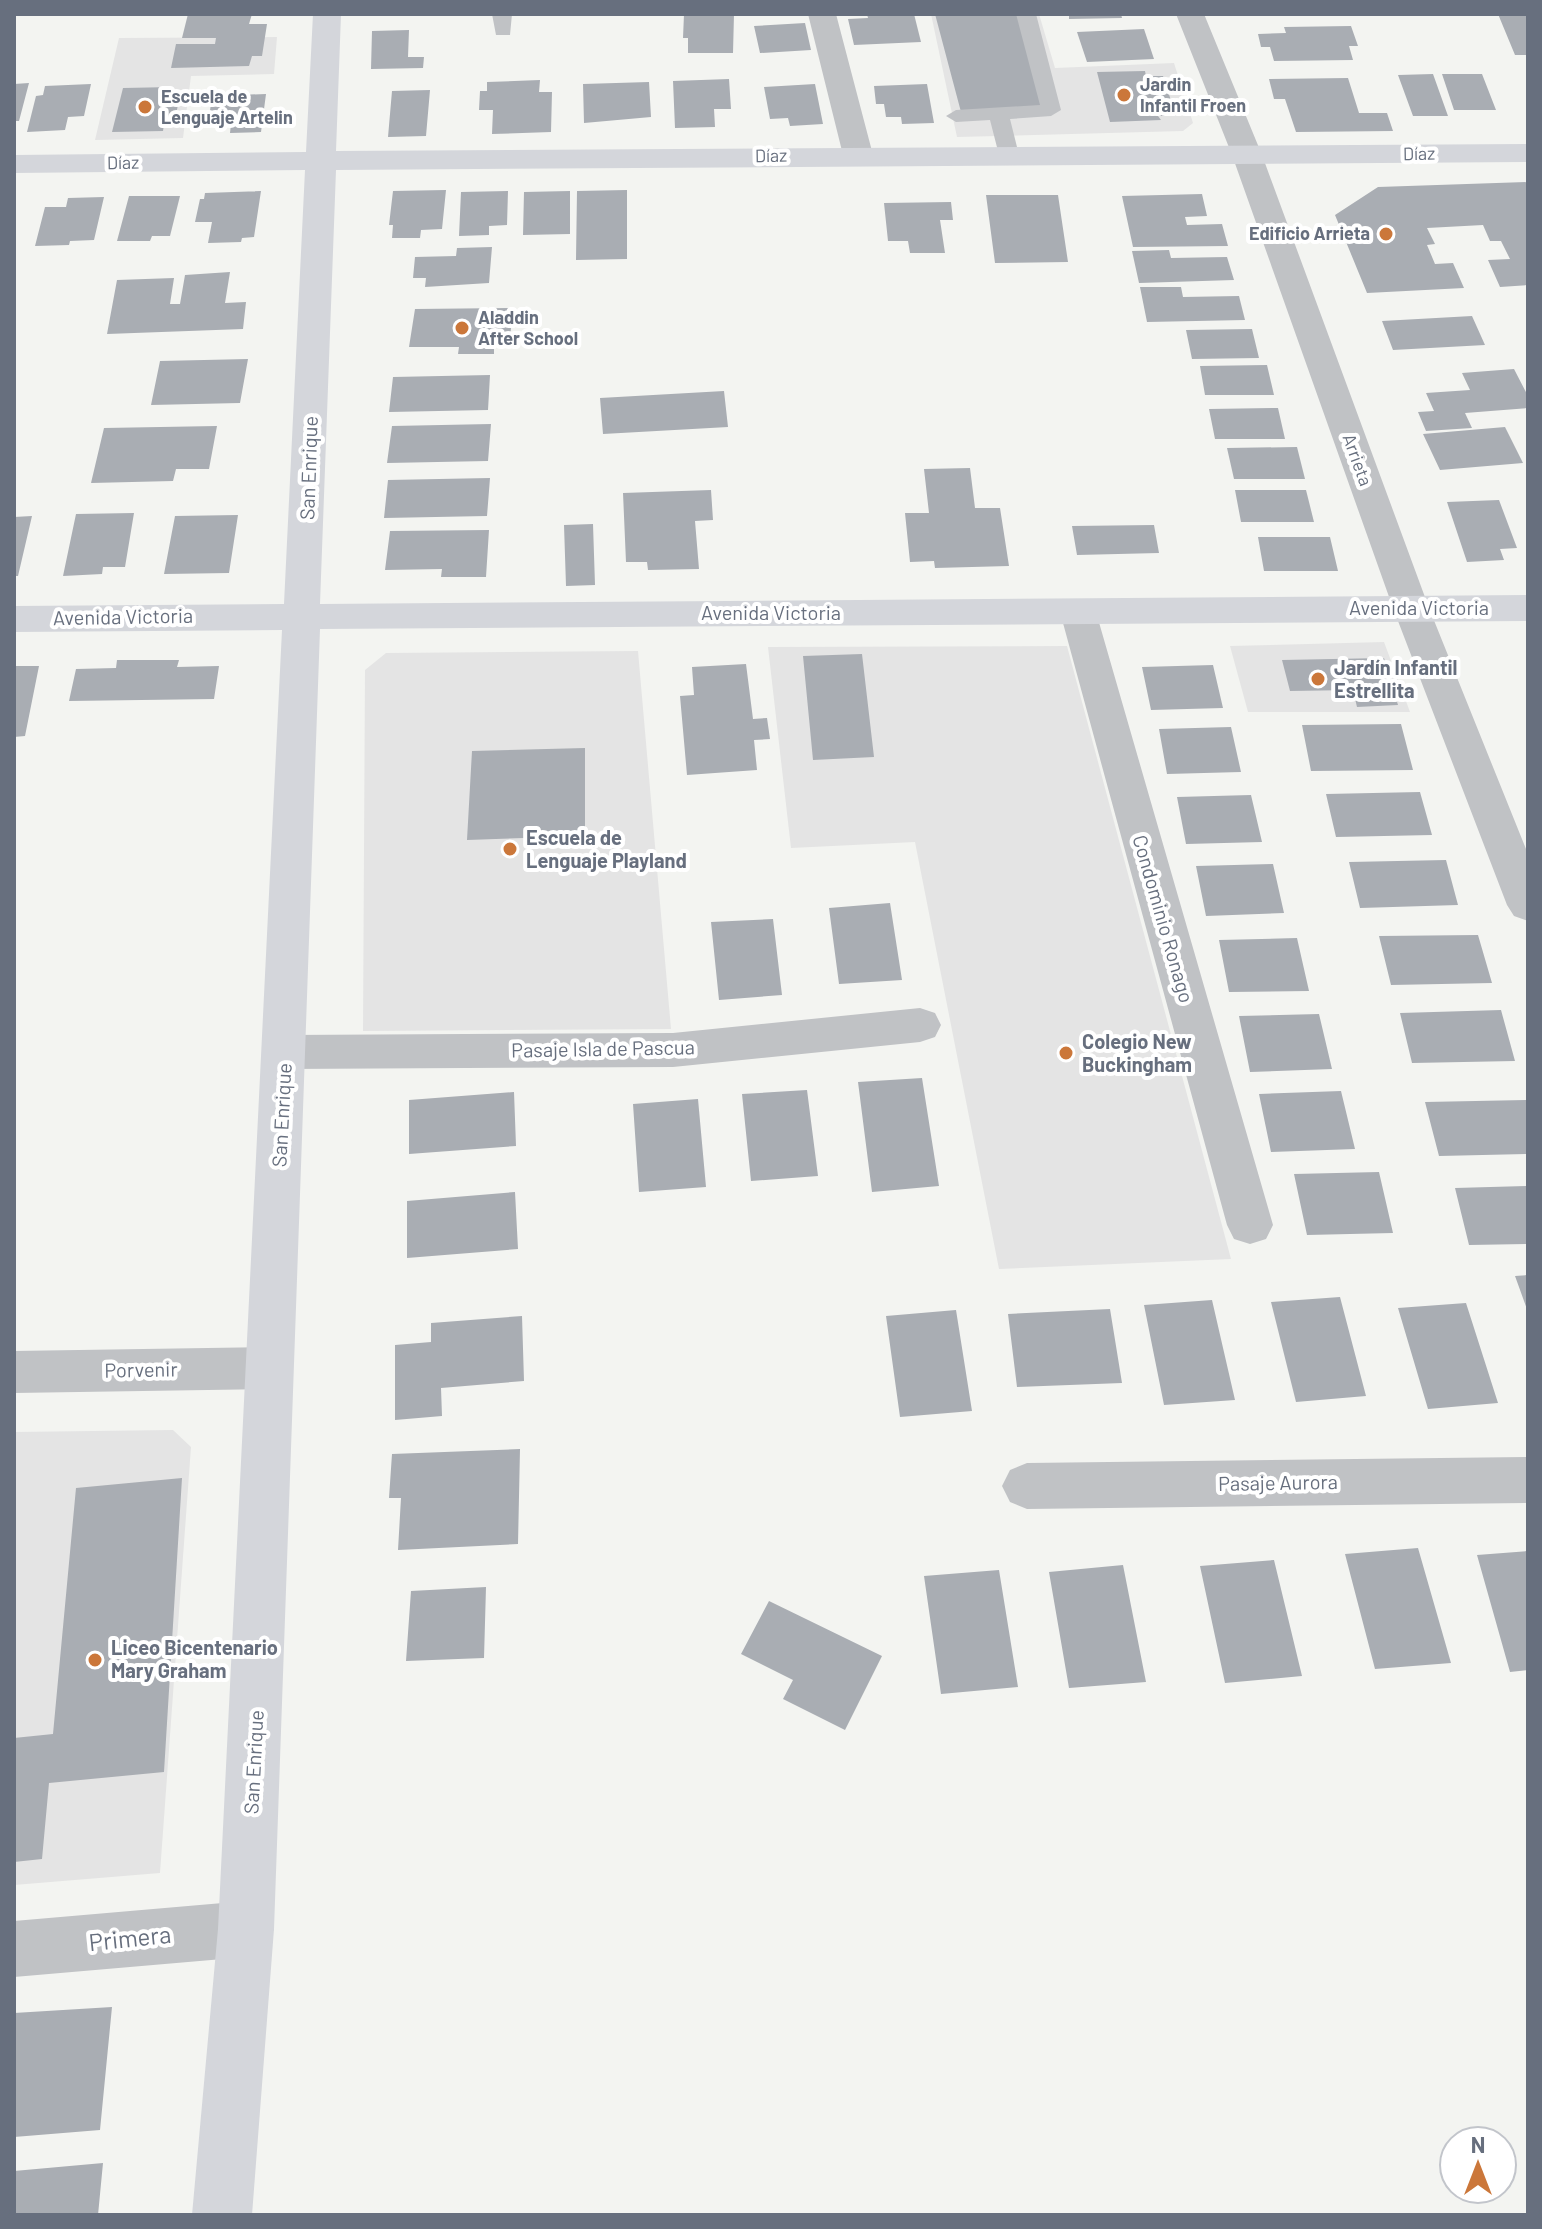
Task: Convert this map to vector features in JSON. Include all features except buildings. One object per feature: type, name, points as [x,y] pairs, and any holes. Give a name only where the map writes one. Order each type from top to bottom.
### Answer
[{"type":"street","name":"San Enrique","points":[[222,2215],[246,1929],[268,1368],[286,1052],[327,14]]},
{"type":"street","points":[[822,14],[858,155]]},
{"type":"street","name":"Arrieta","points":[[1190,14],[1247,155],[1411,608],[1528,905]]},
{"type":"street","name":"Díaz","points":[[14,164],[858,155],[1528,153]]},
{"type":"street","name":"Avenida Victoria","points":[[14,619],[1528,608]]},
{"type":"street","name":"Condominio Ronago","points":[[1078,612],[1250,1225]]},
{"type":"street","name":"Pasaje Isla de Pascua","points":[[286,1052],[673,1050],[920,1025]]},
{"type":"street","name":"Porvenir","points":[[14,1372],[268,1368]]},
{"type":"street","name":"Pasaje Aurora","points":[[1027,1486],[1528,1480]]},
{"type":"street","name":"Primera","points":[[14,1949],[246,1929]]},
{"type":"lane","points":[[956,116],[1051,110],[1026,14]]},
{"type":"lane","points":[[999,114],[1009,155]]},
{"type":"shaded area","points":[[931,14],[1039,14],[1055,68],[1174,63],[1193,123],[1183,131],[957,137]]},
{"type":"shaded area","name":"Escuela de Lenguaje Artelin","points":[[277,37],[274,74],[191,76],[183,138],[95,140],[119,38]]},
{"type":"shaded area","name":"Jardín Infantil Estrellita","points":[[1384,642],[1410,712],[1248,712],[1230,646]]},
{"type":"shaded area","name":"Colegio New Buckingham","points":[[1067,646],[1231,1259],[999,1269],[915,842],[791,848],[768,647]]},
{"type":"shaded area","name":"Escuela de Lenguaje Playland","points":[[638,651],[671,1029],[363,1031],[365,670],[386,653]]},
{"type":"shaded area","name":"Liceo Bicentenario Mary Graham","points":[[173,1430],[191,1447],[160,1873],[14,1885],[14,1432]]},
{"type":"place","name":"Jardin Infantil Froen","points":[[1124,95]]},
{"type":"place","name":"Escuela de Lenguaje Artelin","points":[[145,107]]},
{"type":"place","name":"Edificio Arrieta","points":[[1386,234]]},
{"type":"place","name":"Aladdin After School","points":[[462,328]]},
{"type":"place","name":"Jardín Infantil Estrellita","points":[[1318,679]]},
{"type":"place","name":"Escuela de Lenguaje Playland","points":[[510,849]]},
{"type":"place","name":"Colegio New Buckingham","points":[[1066,1053]]},
{"type":"place","name":"Liceo Bicentenario Mary Graham","points":[[95,1660]]}]
